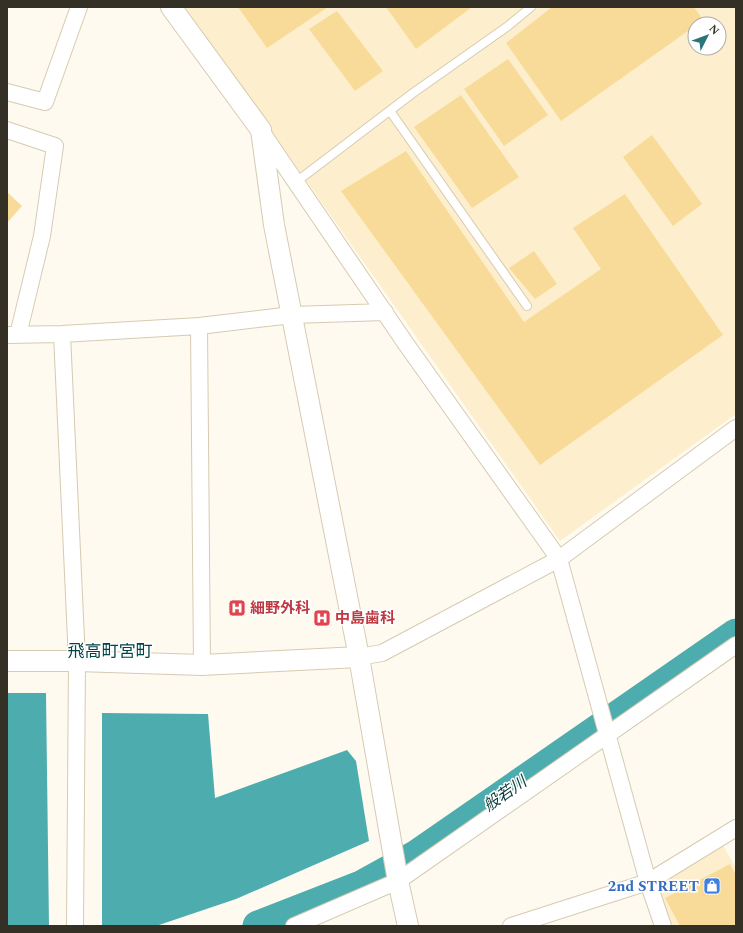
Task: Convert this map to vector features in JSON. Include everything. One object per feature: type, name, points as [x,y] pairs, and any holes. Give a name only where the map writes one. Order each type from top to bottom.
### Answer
[{"type":"street","points":[[7,92],[45,102],[79,7]]},
{"type":"street","points":[[171,7],[261,130],[384,312],[559,559],[648,882],[663,926]]},
{"type":"street","points":[[7,130],[55,146],[42,236],[12,335],[62,334],[199,326],[292,315],[384,312]]},
{"type":"street","points":[[261,130],[274,225],[358,657],[398,881],[408,926]]},
{"type":"street","points":[[267,177],[296,182]]},
{"type":"street","points":[[199,326],[202,665]]},
{"type":"street","points":[[62,334],[77,661],[75,926]]},
{"type":"street","points":[[7,661],[77,661],[202,665],[358,657],[382,653],[559,559],[736,428]]},
{"type":"street","points":[[294,926],[398,881],[736,645]]},
{"type":"street","points":[[511,926],[648,882],[736,828]]},
{"type":"lane","points":[[296,182],[390,111],[508,26],[531,7]]},
{"type":"lane","points":[[390,111],[526,306]]},
{"type":"shaded area","points":[[184,7],[736,7],[736,414],[560,541]]},
{"type":"shaded area","name":"2nd STREET","points":[[721,842],[736,868],[736,926],[669,926],[654,884]]},
{"type":"water","points":[[7,693],[46,693],[49,926],[7,926]]},
{"type":"water","points":[[102,713],[208,714],[215,798],[347,750],[356,761],[369,841],[236,899],[156,926],[102,926]]},
{"type":"building","points":[[238,7],[328,7],[267,48]]},
{"type":"building","points":[[386,7],[472,7],[416,49]]},
{"type":"building","points":[[552,7],[694,7],[700,16],[687,16],[687,32],[561,121],[506,43]]},
{"type":"building","points":[[337,11],[383,71],[355,91],[309,29]]},
{"type":"building","points":[[508,59],[548,115],[504,146],[464,89]]},
{"type":"building","points":[[461,95],[519,177],[472,208],[414,127]]},
{"type":"building","points":[[652,135],[702,204],[673,226],[623,157]]},
{"type":"building","points":[[406,151],[524,322],[601,269],[573,228],[625,194],[723,335],[540,465],[341,191]]},
{"type":"building","points":[[7,192],[22,206],[7,223]]},
{"type":"building","points":[[534,251],[557,284],[535,299],[509,268]]},
{"type":"building","name":"2nd STREET","points":[[730,864],[736,875],[736,926],[680,926],[665,898]]},
{"type":"waterway","name":"般若川","points":[[258,926],[361,886],[417,855],[736,634]]},
{"type":"place","name":"細野外科","points":[[237,608]]},
{"type":"place","name":"中島歯科","points":[[322,618]]},
{"type":"place","name":"2nd STREET","points":[[712,886]]},
{"type":"district","name":"飛高町宮町","points":[[110,652]]}]
